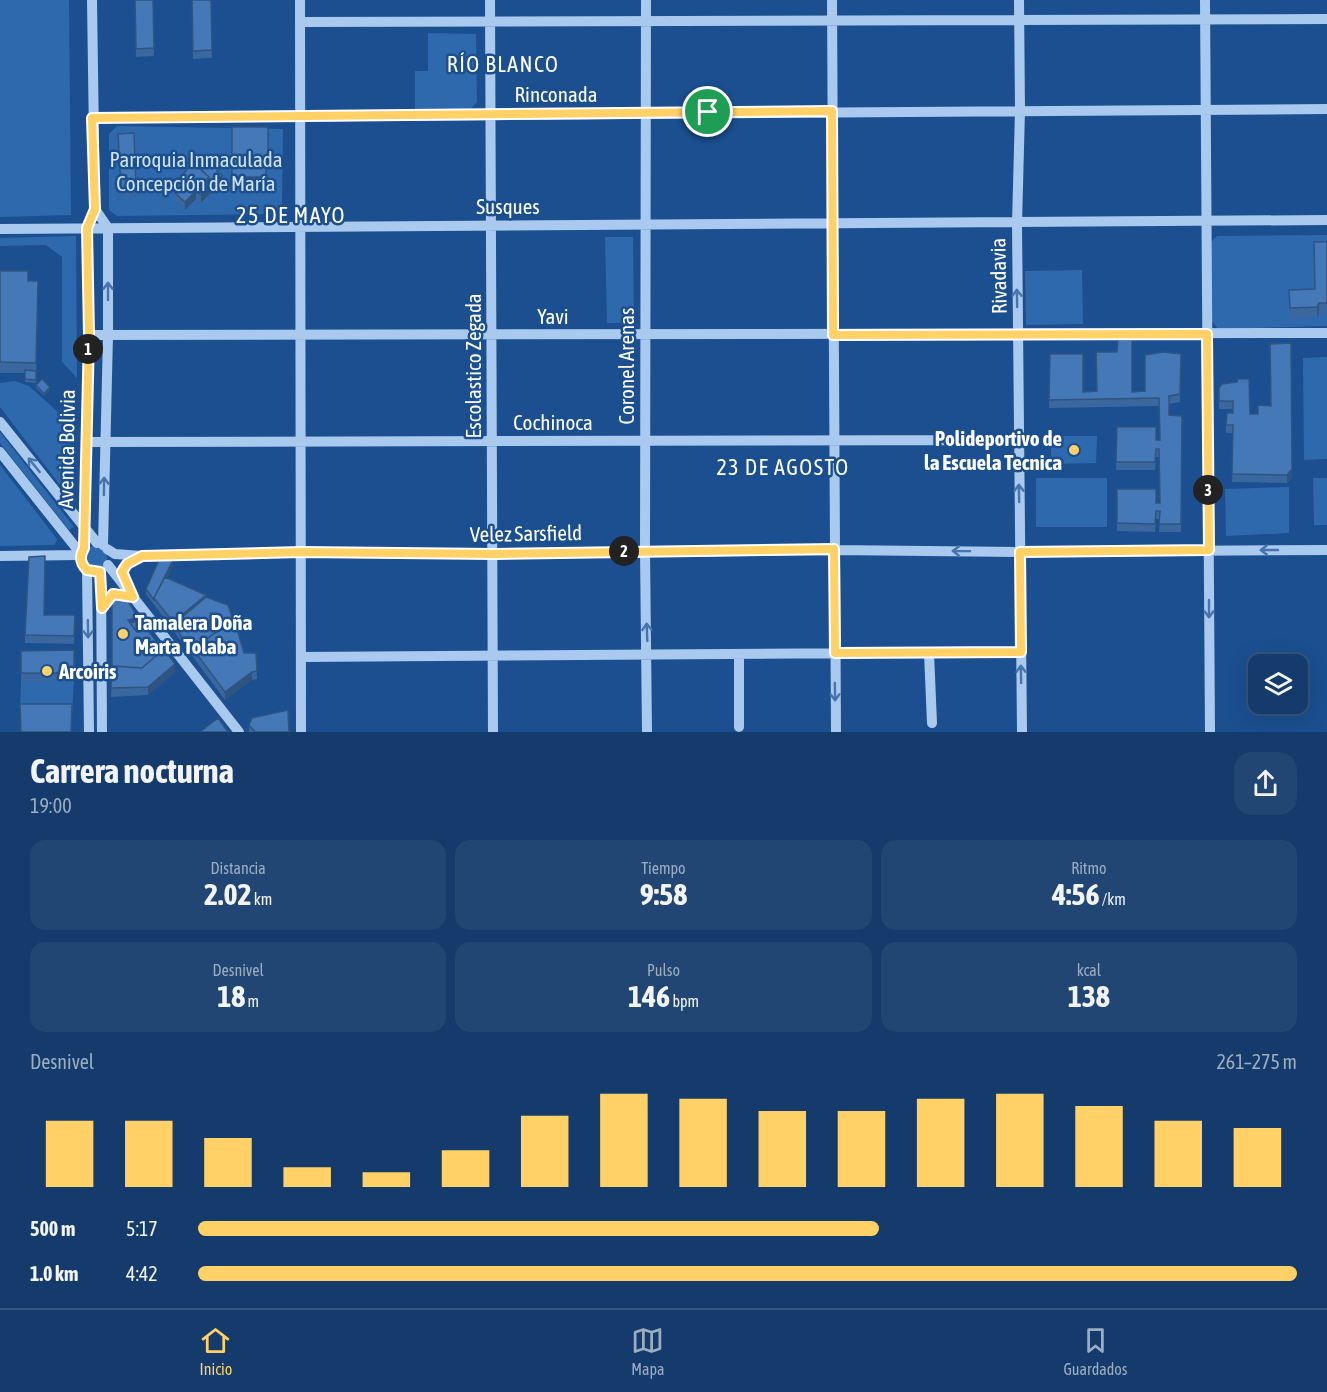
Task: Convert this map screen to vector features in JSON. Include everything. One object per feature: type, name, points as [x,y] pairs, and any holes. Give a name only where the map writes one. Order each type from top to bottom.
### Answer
[{"type":"street","name":"Avenida Bolivia","points":[[82,552],[89,335],[87,228],[95,209],[92,0]]},
{"type":"street","points":[[300,0],[301,732]]},
{"type":"street","name":"Escolastico Zegada","points":[[490,0],[493,732]]},
{"type":"street","name":"Coronel Arenas","points":[[646,0],[647,732]]},
{"type":"street","points":[[832,0],[836,732]]},
{"type":"street","name":"Rivadavia","points":[[1019,0],[1020,110],[1017,224],[1022,732]]},
{"type":"street","points":[[1205,0],[1210,732]]},
{"type":"street","points":[[300,22],[1327,19]]},
{"type":"street","name":"Rinconada","points":[[92,118],[1327,109]]},
{"type":"street","points":[[95,209],[108,228]]},
{"type":"street","name":"Susques","points":[[0,230],[1327,220]]},
{"type":"street","name":"Avenida Bolivia","points":[[102,545],[108,335],[108,228]]},
{"type":"street","name":"Yavi","points":[[89,335],[1327,333]]},
{"type":"street","points":[[0,422],[84,529],[102,545],[110,560],[104,568],[102,608],[102,732]]},
{"type":"street","name":"Cochinoca","points":[[86,442],[1019,440]]},
{"type":"street","points":[[0,452],[82,552],[81,561],[87,570],[89,732]]},
{"type":"street","points":[[0,555],[82,552],[102,545]]},
{"type":"street","name":"Velez Sarsfield","points":[[102,545],[115,554],[142,556],[301,552],[494,554],[834,549],[1020,552],[1327,550]]},
{"type":"street","points":[[133,597],[122,572],[127,564],[142,556]]},
{"type":"street","points":[[87,570],[104,568]]},
{"type":"street","points":[[104,568],[133,597],[239,732]]},
{"type":"street","points":[[102,608],[113,594],[133,597]]},
{"type":"street","points":[[929,652],[932,723]]},
{"type":"street","points":[[301,657],[1021,652]]},
{"type":"street","points":[[739,654],[739,727]]},
{"type":"green space","points":[[0,0],[69,0],[71,215],[0,217]]},
{"type":"green space","points":[[428,33],[476,34],[477,102],[469,111],[415,109],[415,71],[428,71]]},
{"type":"green space","name":"Parroquia Inmaculada Concepción de María","points":[[117,126],[283,129],[282,208],[276,214],[117,216],[109,210],[109,134]]},
{"type":"green space","points":[[1327,235],[1327,326],[1218,329],[1211,320],[1209,244],[1217,236]]},
{"type":"green space","points":[[76,236],[77,378],[62,362],[62,257],[46,245],[0,246],[0,238]]},
{"type":"green space","points":[[605,237],[633,237],[634,323],[607,323]]},
{"type":"green space","points":[[1082,270],[1083,324],[1026,325],[1025,271]]},
{"type":"green space","points":[[1327,357],[1327,459],[1304,460],[1303,358]]},
{"type":"green space","points":[[15,381],[29,386],[69,422],[73,502],[0,407],[0,383]]},
{"type":"green space","points":[[0,432],[74,527],[69,530],[0,443]]},
{"type":"green space","name":"Polideportivo de la Escuela Tecnica","points":[[1051,436],[1097,436],[1096,463],[1051,464]]},
{"type":"green space","points":[[0,465],[57,539],[55,545],[0,546]]},
{"type":"green space","points":[[1036,478],[1107,478],[1107,527],[1036,527]]},
{"type":"green space","points":[[1313,478],[1327,478],[1327,525],[1314,525]]},
{"type":"green space","points":[[1289,487],[1289,533],[1226,536],[1225,489]]},
{"type":"green space","points":[[95,546],[100,547],[106,553],[106,563],[100,569],[95,570],[90,569],[84,563],[83,558],[84,553],[90,547]]},
{"type":"green space","points":[[21,681],[74,681],[72,712],[20,712]]},
{"type":"building","points":[[135,0],[153,0],[154,48],[136,49]]},
{"type":"building","points":[[192,0],[211,0],[212,50],[193,51]]},
{"type":"building","points":[[232,127],[268,127],[268,150],[272,150],[272,158],[266,158],[266,177],[232,177]]},
{"type":"building","points":[[134,133],[136,188],[121,189],[118,134]]},
{"type":"building","points":[[200,157],[213,167],[215,165],[220,169],[217,171],[222,175],[210,187],[207,182],[209,177],[195,164]]},
{"type":"building","points":[[183,158],[188,163],[183,168],[178,163]]},
{"type":"building","points":[[193,163],[209,177],[205,181],[210,185],[201,195],[196,191],[185,202],[175,193],[182,185],[177,181]]},
{"type":"building","points":[[1314,242],[1327,242],[1327,303],[1319,303],[1317,307],[1290,308],[1289,290],[1315,289]]},
{"type":"building","points":[[0,271],[28,271],[28,281],[38,281],[36,363],[0,362]]},
{"type":"building","points":[[1118,340],[1132,340],[1132,392],[1145,391],[1145,355],[1163,352],[1181,354],[1180,394],[1169,396],[1169,415],[1182,416],[1181,524],[1159,524],[1160,511],[1156,511],[1155,524],[1117,523],[1117,489],[1156,489],[1156,503],[1160,503],[1159,449],[1156,449],[1155,462],[1116,462],[1117,427],[1156,427],[1156,440],[1160,440],[1159,398],[1049,400],[1050,354],[1083,354],[1083,392],[1097,391],[1096,352],[1117,352]]},
{"type":"building","points":[[1291,343],[1292,469],[1287,475],[1232,474],[1233,425],[1226,425],[1227,413],[1233,413],[1233,401],[1219,401],[1219,388],[1222,384],[1237,382],[1238,379],[1249,379],[1250,414],[1258,414],[1258,405],[1271,406],[1270,344]]},
{"type":"building","points":[[25,370],[36,371],[36,380],[25,379]]},
{"type":"building","points":[[42,379],[50,387],[44,394],[36,385]]},
{"type":"building","points":[[45,556],[44,615],[75,615],[74,636],[25,635],[29,557]]},
{"type":"building","points":[[159,560],[173,560],[154,600],[146,589]]},
{"type":"building","points":[[165,577],[206,595],[173,622],[154,598]]},
{"type":"building","points":[[125,596],[138,618],[128,620],[137,632],[147,629],[163,650],[142,668],[112,666],[112,597]]},
{"type":"building","points":[[206,597],[228,605],[233,620],[193,649],[193,652],[173,625]]},
{"type":"building","points":[[234,619],[244,653],[256,653],[257,671],[252,672],[225,692],[193,649]]},
{"type":"building","points":[[138,621],[145,629],[137,632],[130,623]]},
{"type":"building","points":[[164,649],[175,664],[148,687],[111,688],[112,666],[142,668]]},
{"type":"building","name":"Arcoiris","points":[[74,650],[74,673],[21,673],[21,651]]},
{"type":"building","points":[[20,704],[72,704],[71,732],[21,732]]},
{"type":"building","points":[[288,710],[289,732],[255,732],[249,725],[252,718]]},
{"type":"building","points":[[218,718],[228,732],[200,732]]},
{"type":"place","name":"Polideportivo de la Escuela Tecnica","points":[[1074,450]]},
{"type":"place","name":"Tamalera Doña Marta Tolaba","points":[[123,634]]},
{"type":"place","name":"Arcoiris","points":[[47,671]]},
{"type":"district","name":"RÍO BLANCO","points":[[503,64]]},
{"type":"district","name":"25 DE MAYO","points":[[291,215]]},
{"type":"district","name":"23 DE AGOSTO","points":[[783,467]]},
{"type":"route","points":[[832,111],[833,335],[1207,334],[1209,550],[1020,552],[1021,652],[835,653],[834,549],[494,554],[301,552],[142,556],[127,564],[122,572],[133,597],[120,593],[113,594],[106,599],[102,608],[100,572],[87,570],[81,561],[84,548],[89,335],[87,228],[95,209],[92,118],[708,112],[832,111]]}]
